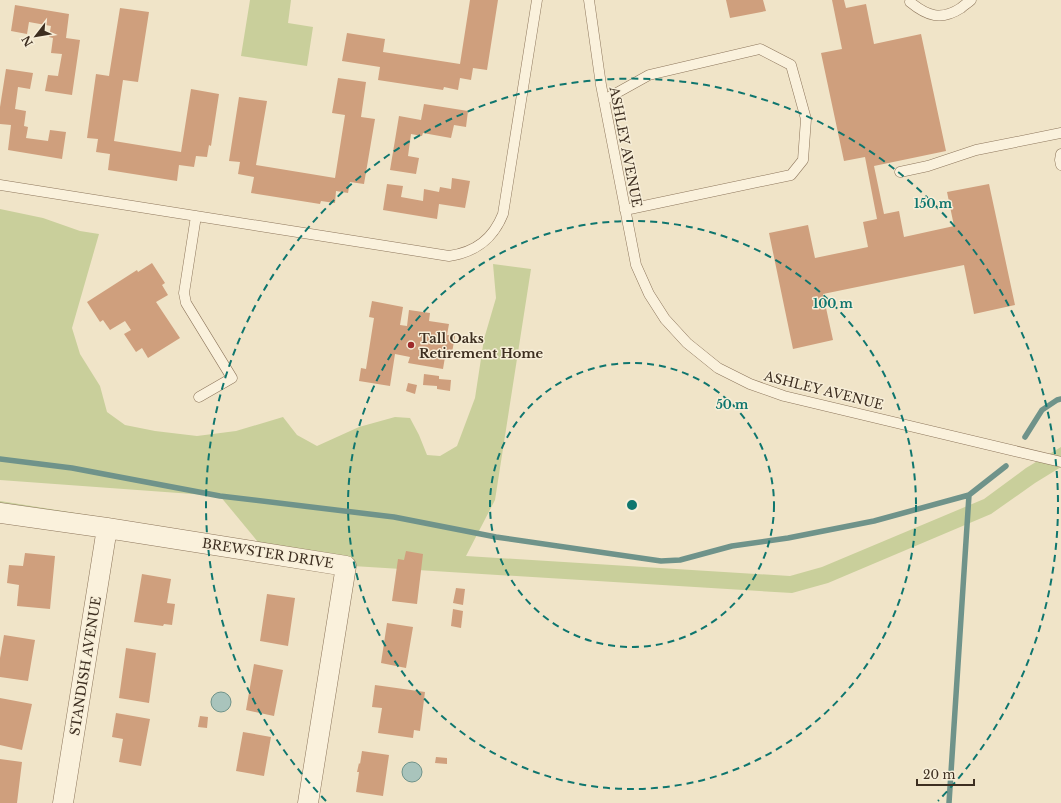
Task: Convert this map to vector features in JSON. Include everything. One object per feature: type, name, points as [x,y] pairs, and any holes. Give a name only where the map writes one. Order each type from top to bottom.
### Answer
[{"type":"street","name":"BREWSTER DRIVE","points":[[0,513],[107,528],[346,566],[308,803]]},
{"type":"street","name":"STANDISH AVENUE","points":[[63,803],[107,528]]},
{"type":"lane","points":[[0,185],[449,256],[468,252],[482,244],[497,227],[503,214],[537,0]]},
{"type":"lane","name":"ASHLEY AVENUE","points":[[588,0],[604,100],[636,265],[649,294],[665,319],[686,343],[718,368],[750,384],[784,396],[1061,462]]},
{"type":"lane","points":[[910,2],[917,8],[934,15],[945,15],[952,13],[971,0]]},
{"type":"lane","points":[[604,100],[649,75],[760,49],[791,65],[806,119],[803,160],[791,174],[625,210]]},
{"type":"lane","points":[[900,172],[928,166],[976,150],[1061,133]]},
{"type":"lane","points":[[1061,154],[1061,165]]},
{"type":"lane","points":[[196,216],[184,293],[186,303],[232,378],[199,396]]},
{"type":"green space","points":[[250,0],[291,0],[288,23],[313,27],[307,66],[241,56]]},
{"type":"green space","points":[[0,209],[43,218],[80,231],[99,234],[72,328],[80,354],[100,386],[107,412],[125,425],[155,431],[197,436],[236,431],[283,417],[297,435],[317,446],[359,427],[395,417],[410,418],[427,455],[440,456],[457,446],[475,398],[484,339],[496,298],[493,264],[531,269],[495,500],[466,556],[790,576],[822,567],[984,499],[1026,468],[1061,447],[1061,467],[1035,483],[991,514],[828,583],[792,593],[256,560],[0,519],[0,501],[258,542],[220,496],[0,480]]},
{"type":"water","points":[[221,692],[228,695],[231,702],[228,709],[221,712],[214,709],[211,702],[214,695]]},
{"type":"water","points":[[412,762],[419,765],[422,772],[419,779],[412,782],[405,779],[402,772],[405,765]]},
{"type":"building","points":[[470,0],[498,0],[487,70],[473,68],[471,80],[460,78],[458,90],[444,87],[443,90],[378,80],[380,67],[342,61],[347,33],[385,39],[383,52],[460,64]]},
{"type":"building","points":[[726,0],[763,0],[766,11],[730,18]]},
{"type":"building","points":[[832,0],[844,0],[846,8],[866,4],[874,44],[921,34],[946,151],[874,166],[884,214],[899,211],[904,237],[954,226],[947,192],[989,184],[1015,305],[974,314],[964,265],[823,294],[833,340],[793,349],[769,233],[808,225],[815,258],[868,247],[863,222],[877,219],[865,157],[844,161],[821,53],[842,49]]},
{"type":"building","points":[[15,5],[69,14],[66,38],[80,40],[72,95],[45,91],[48,75],[58,76],[62,54],[51,53],[53,38],[49,37],[51,26],[29,22],[27,34],[11,31]]},
{"type":"building","points":[[120,8],[149,12],[138,82],[123,80],[114,141],[181,152],[191,89],[219,94],[211,146],[209,145],[207,157],[196,156],[194,167],[179,165],[177,181],[108,170],[110,154],[96,152],[98,139],[87,138],[96,74],[109,76]]},
{"type":"building","points":[[6,69],[33,73],[30,89],[18,87],[15,109],[26,111],[24,126],[28,127],[26,138],[48,141],[50,130],[66,132],[62,159],[8,150],[11,125],[0,124],[0,107]]},
{"type":"building","points":[[338,78],[366,82],[361,117],[375,119],[364,184],[350,182],[348,193],[336,191],[335,203],[321,201],[320,204],[251,193],[254,177],[238,174],[240,162],[229,161],[239,97],[267,101],[256,165],[335,178],[345,115],[332,113]]},
{"type":"building","points":[[424,104],[468,111],[466,127],[454,125],[451,138],[423,133],[422,136],[411,134],[408,156],[419,158],[416,174],[390,170],[399,116],[421,120]]},
{"type":"building","points":[[452,178],[470,181],[465,208],[439,204],[437,219],[383,210],[387,184],[403,186],[401,197],[423,201],[424,189],[439,192],[440,187],[451,189]]},
{"type":"building","points":[[152,263],[165,283],[162,285],[168,295],[156,302],[180,338],[148,358],[142,348],[136,352],[124,334],[131,330],[125,321],[110,330],[103,320],[100,322],[87,302],[137,270],[138,272]]},
{"type":"building","name":"Tall Oaks Retirement Home","points":[[372,301],[403,307],[400,325],[407,326],[409,310],[430,313],[429,321],[449,324],[447,335],[455,336],[451,358],[445,357],[443,369],[408,363],[410,357],[395,354],[390,386],[359,381],[361,368],[366,369],[374,318],[369,317]]},
{"type":"building","points":[[424,374],[439,376],[439,379],[451,380],[450,391],[437,389],[437,386],[423,385]]},
{"type":"building","points":[[408,383],[417,385],[415,394],[406,391]]},
{"type":"building","points":[[406,551],[423,554],[417,604],[392,601],[398,559],[404,560]]},
{"type":"building","points":[[25,553],[55,556],[50,609],[17,606],[19,585],[7,583],[9,565],[23,566]]},
{"type":"building","points":[[142,574],[171,579],[167,603],[175,604],[172,625],[164,624],[163,626],[134,622]]},
{"type":"building","points":[[456,588],[465,589],[463,605],[453,603]]},
{"type":"building","points":[[267,594],[295,598],[288,646],[260,641]]},
{"type":"building","points":[[453,609],[463,611],[461,628],[451,626]]},
{"type":"building","points":[[387,623],[413,627],[406,668],[381,663]]},
{"type":"building","points":[[4,635],[35,640],[28,681],[0,677],[0,658]]},
{"type":"building","points":[[126,648],[156,653],[149,703],[119,698]]},
{"type":"building","points":[[254,664],[283,670],[274,716],[246,710]]},
{"type":"building","points":[[375,685],[425,692],[420,731],[414,730],[413,738],[378,733],[382,708],[372,707]]},
{"type":"building","points":[[0,698],[32,704],[22,750],[0,745]]},
{"type":"building","points":[[116,713],[150,719],[141,766],[119,762],[123,739],[112,737]]},
{"type":"building","points":[[200,716],[208,717],[207,728],[198,727]]},
{"type":"building","points":[[243,732],[271,737],[264,776],[236,771]]},
{"type":"building","points":[[362,751],[389,755],[383,796],[356,792],[359,772],[357,772]]},
{"type":"building","points":[[436,757],[447,758],[447,764],[435,763]]},
{"type":"building","points":[[0,759],[22,762],[17,803],[0,803]]},
{"type":"waterway","points":[[1025,437],[1042,410],[1061,399]]},
{"type":"waterway","points":[[0,459],[72,468],[220,496],[394,517],[496,537],[661,561],[680,560],[732,546],[788,538],[874,521],[969,495],[1006,466]]},
{"type":"waterway","points":[[949,803],[969,495]]},
{"type":"place","name":"Tall Oaks Retirement Home","points":[[411,345]]}]
